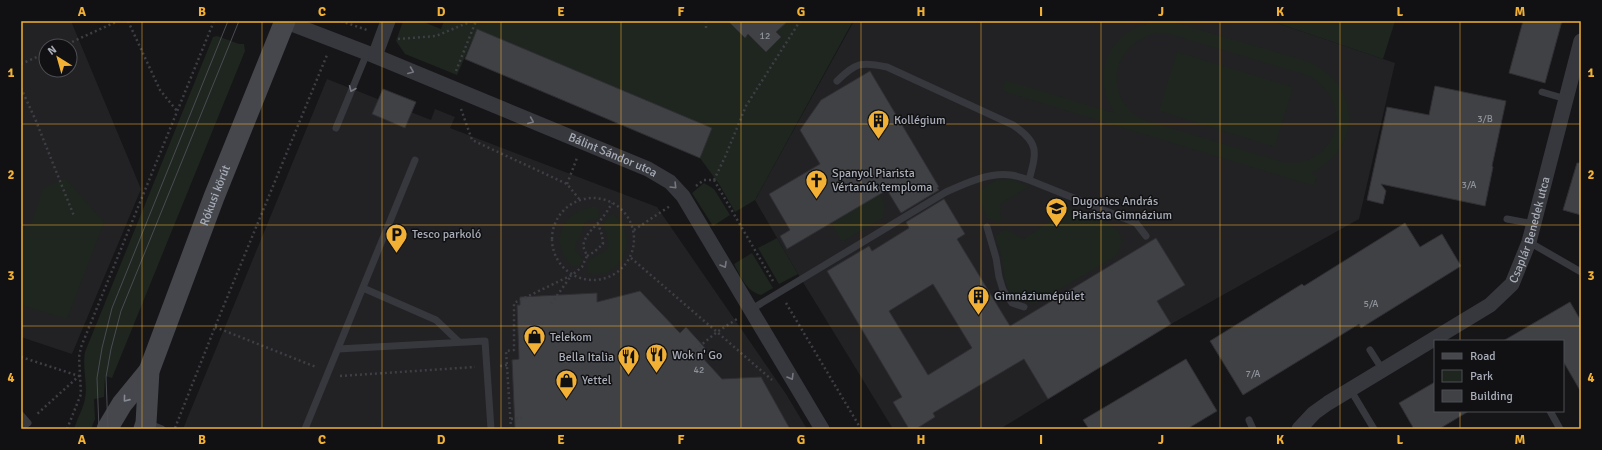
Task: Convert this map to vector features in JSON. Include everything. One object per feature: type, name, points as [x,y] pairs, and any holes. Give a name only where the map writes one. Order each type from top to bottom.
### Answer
[{"type":"main road","name":"Rókusi körút","points":[[107,429],[122,404],[149,371],[214,197],[285,21]]},
{"type":"main road","name":"Rókusi körút","points":[[149,371],[151,427]]},
{"type":"main road","points":[[119,429],[151,427]]},
{"type":"street","name":"Bálint Sándor utca","points":[[285,21],[371,54],[648,169],[670,182],[683,196],[822,429]]},
{"type":"street","points":[[371,54],[388,21]]},
{"type":"street","name":"Csaplár Benedek utca","points":[[1299,429],[1314,413],[1350,389],[1490,305],[1512,284],[1529,242],[1581,41]]},
{"type":"lane","points":[[336,128],[371,54]]},
{"type":"lane","points":[[837,81],[857,65],[869,63],[887,67],[1013,125],[1023,132],[1032,143],[1035,157],[1029,180]]},
{"type":"lane","points":[[1542,92],[1566,99]]},
{"type":"lane","points":[[305,429],[415,160]]},
{"type":"lane","points":[[750,310],[946,192],[969,182],[993,175],[1011,175],[1029,180],[1136,223],[1146,236]]},
{"type":"lane","points":[[1507,219],[1534,224]]},
{"type":"lane","points":[[987,227],[1003,290],[1012,303],[1024,307]]},
{"type":"lane","points":[[1529,242],[1581,272]]},
{"type":"lane","points":[[363,288],[436,320],[459,342]]},
{"type":"lane","points":[[338,349],[486,341],[491,429]]},
{"type":"lane","points":[[1370,350],[1382,369]]},
{"type":"lane","points":[[1350,389],[1374,429]]},
{"type":"lane","points":[[1551,412],[1560,429]]},
{"type":"lane","points":[[21,414],[28,423],[21,428]]},
{"type":"lane","points":[[1249,420],[1253,429]]},
{"type":"path","points":[[78,39],[118,21]]},
{"type":"path","points":[[128,21],[160,90],[178,111]]},
{"type":"path","points":[[67,429],[81,394],[79,357],[81,347],[214,21]]},
{"type":"path","points":[[394,40],[436,36],[472,21]]},
{"type":"path","points":[[476,21],[454,79],[461,111],[472,140],[567,184],[580,200]]},
{"type":"path","points":[[706,21],[706,29]]},
{"type":"path","points":[[634,230],[704,180],[714,180],[746,106],[800,21]]},
{"type":"path","points":[[175,429],[215,327],[333,40]]},
{"type":"path","points":[[21,64],[38,57]]},
{"type":"path","points":[[21,88],[36,121],[74,216]]},
{"type":"path","points":[[567,184],[577,158]]},
{"type":"path","points":[[594,197],[607,200],[612,203],[620,207],[629,217],[634,230],[635,244],[631,258],[622,269],[611,277],[598,281],[584,280],[572,275],[562,266],[554,255],[552,236],[558,217],[567,207],[580,200],[594,197]]},
{"type":"path","points":[[587,256],[583,246],[585,237],[598,224],[612,203]]},
{"type":"path","points":[[512,429],[506,351],[514,350],[514,303],[572,275],[582,267],[587,256],[603,244],[602,235],[598,224]]},
{"type":"path","points":[[631,258],[774,382]]},
{"type":"path","points":[[551,304],[572,275]]},
{"type":"path","points":[[695,350],[750,310]]},
{"type":"path","points":[[21,357],[79,376]]},
{"type":"path","points":[[28,423],[79,376]]},
{"type":"path","points":[[511,419],[522,418]]},
{"type":"path","points":[[64,429],[68,425]]},
{"type":"shaded area","points":[[21,21],[71,21],[141,189],[72,354],[21,337]]},
{"type":"shaded area","name":"Dugonics András Piarista Gimnázium","points":[[854,21],[1271,21],[1395,63],[1359,219],[1171,324],[1000,429],[893,429],[798,274],[755,200]]},
{"type":"shaded area","points":[[327,79],[431,120],[435,109],[455,117],[450,128],[657,207],[786,394],[807,429],[183,429]]},
{"type":"green space","points":[[403,21],[421,21],[441,29],[444,21],[853,21],[755,200],[735,212],[719,184],[700,158],[712,128],[477,29],[457,75],[405,54],[396,41]]},
{"type":"green space","points":[[1157,21],[1169,21],[1307,61],[1325,71],[1338,85],[1346,100],[1349,116],[1347,132],[1340,148],[1328,162],[1311,173],[1317,176],[1314,186],[1002,91],[1005,80],[1114,113],[1105,93],[1103,80],[1104,67],[1114,45],[1133,30],[1144,24]],"holes":[[[1157,33],[1166,33],[1306,75],[1322,85],[1332,99],[1336,113],[1335,128],[1330,142],[1319,153],[1305,161],[1286,163],[1141,119],[1128,109],[1120,97],[1117,84],[1118,71],[1122,58],[1130,47],[1142,39]]]},
{"type":"green space","points":[[1271,21],[1395,21],[1383,59]]},
{"type":"green space","points":[[217,36],[239,44],[244,44],[245,51],[112,378],[105,376],[104,397],[94,399],[95,419],[91,429],[74,429],[83,406],[86,393],[84,364],[85,352],[213,37]]},
{"type":"green space","points":[[1177,52],[1293,87],[1275,147],[1159,111]]},
{"type":"green space","points":[[65,178],[104,222],[67,319],[21,305],[21,231],[32,222],[43,189]]},
{"type":"green space","points":[[997,180],[1015,180],[1029,187],[1000,204],[1001,220],[996,221],[987,218],[980,200],[980,195],[984,187]]},
{"type":"green space","points":[[704,183],[714,189],[730,215],[713,226],[692,193]]},
{"type":"green space","points":[[870,190],[880,195],[885,204],[883,218],[842,242],[831,223],[864,203]]},
{"type":"green space","points":[[1053,201],[1088,214],[1114,227],[1121,237],[1120,247],[1116,256],[1035,304],[1025,302],[1012,295],[1006,284],[1001,254],[995,236],[1006,229],[1023,239],[1061,214],[1045,206]]},
{"type":"green space","points":[[598,207],[599,217],[596,220],[586,221],[580,238],[575,244],[576,250],[583,260],[579,266],[571,266],[561,247],[561,231],[570,218],[584,209]]},
{"type":"green space","points":[[613,214],[622,224],[626,235],[626,246],[623,256],[618,265],[609,271],[599,274],[588,273],[587,264],[589,261],[607,250],[609,243],[603,224],[609,216]]},
{"type":"green space","points":[[777,238],[798,274],[779,284],[758,248]]},
{"type":"green space","points":[[752,253],[773,288],[761,295],[748,287],[734,264]]},
{"type":"building","points":[[728,21],[788,21],[776,32],[781,37],[766,52],[748,34],[745,38]]},
{"type":"building","points":[[1523,21],[1562,21],[1545,83],[1509,73]]},
{"type":"building","points":[[477,29],[712,128],[700,158],[465,59]]},
{"type":"building","points":[[870,71],[939,187],[937,188],[939,190],[901,213],[887,190],[787,249],[780,236],[790,230],[769,194],[820,164],[800,130],[821,100]]},
{"type":"building","points":[[1435,86],[1506,101],[1485,206],[1381,184],[1386,191],[1383,204],[1367,200],[1387,107],[1429,115]]},
{"type":"building","points":[[383,89],[416,102],[405,128],[372,114]]},
{"type":"building","points":[[1577,163],[1581,163],[1581,215],[1563,210]]},
{"type":"building","points":[[944,199],[965,234],[957,239],[1010,326],[1156,238],[1185,285],[1157,301],[1171,324],[1048,399],[1024,359],[933,413],[935,417],[916,429],[909,429],[893,402],[902,397],[827,271],[869,246],[872,251],[909,228],[906,222]],"holes":[[[933,284],[972,348],[928,375],[889,311]]]},
{"type":"building","points":[[1405,223],[1420,247],[1442,234],[1461,266],[1361,328],[1359,324],[1243,395],[1210,341],[1302,284],[1304,286]]},
{"type":"building","points":[[640,291],[680,333],[686,327],[706,349],[700,355],[722,379],[761,377],[790,429],[515,429],[512,360],[519,359],[517,305],[520,305],[520,297],[597,293],[597,302]]},
{"type":"building","points":[[1570,302],[1581,321],[1581,392],[1564,363],[1564,340],[1505,340]]},
{"type":"building","points":[[1186,359],[1217,411],[1187,429],[1089,429],[1083,420]]},
{"type":"building","points":[[1434,383],[1434,412],[1467,412],[1439,429],[1414,429],[1399,403]]},
{"type":"tram line","points":[[99,429],[97,378],[102,348],[112,308],[228,21]]},
{"type":"tram line","points":[[108,429],[106,377],[111,349],[121,311],[239,21]]},
{"type":"place","name":"Kollégium","points":[[878,140]]},
{"type":"place","name":"Spanyol Piarista Vértanúk temploma","points":[[817,200]]},
{"type":"place","name":"Dugonics András Piarista Gimnázium","points":[[1057,228]]},
{"type":"place","name":"Tesco parkoló","points":[[396,254]]},
{"type":"place","name":"Gimnáziumépület","points":[[978,316]]},
{"type":"place","name":"Telekom","points":[[534,356]]},
{"type":"place","name":"Wok n' Go","points":[[657,374]]},
{"type":"place","name":"Bella Italia","points":[[629,376]]},
{"type":"place","name":"Yettel","points":[[567,400]]}]
